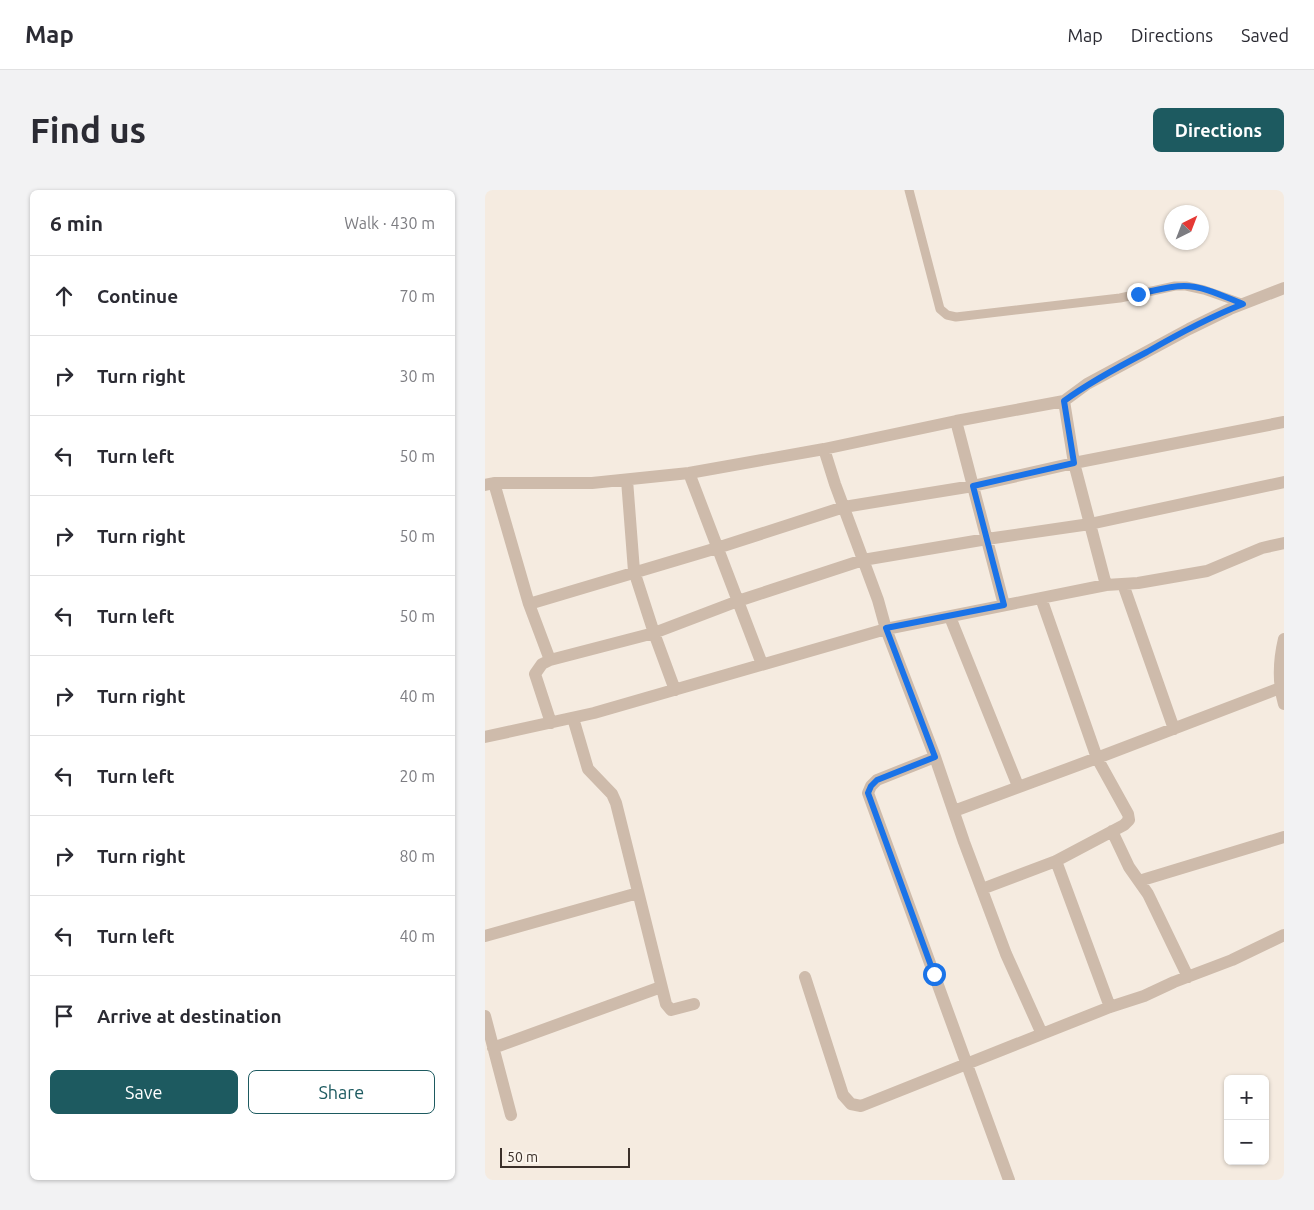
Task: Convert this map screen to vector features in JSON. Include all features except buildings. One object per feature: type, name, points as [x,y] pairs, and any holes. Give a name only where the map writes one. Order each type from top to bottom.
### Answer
[{"type":"street","points":[[550,660],[529,604],[490,484],[592,483],[689,473],[824,449],[956,421],[1064,401],[1087,384],[1189,328],[1284,288]]},
{"type":"street","points":[[1064,401],[1074,463],[1106,585]]},
{"type":"street","points":[[956,421],[1004,605]]},
{"type":"street","points":[[529,604],[634,571],[717,548],[844,507],[973,486],[1074,463],[1284,422]]},
{"type":"street","points":[[824,449],[878,600],[886,628],[935,757],[964,842],[1006,954],[1042,1034]]},
{"type":"street","points":[[689,473],[762,664]]},
{"type":"street","points":[[627,480],[634,571],[675,690]]},
{"type":"street","points":[[551,722],[535,674],[542,664],[550,660],[654,633],[738,602],[863,560],[1090,524],[1284,482]]},
{"type":"street","points":[[485,737],[573,718],[886,628],[1106,585],[1138,583],[1207,571],[1262,548],[1284,543]]},
{"type":"street","points":[[1123,584],[1175,729]]},
{"type":"street","points":[[983,889],[1056,861],[1124,825],[1129,820],[1129,814],[1097,758],[1041,598]]},
{"type":"street","points":[[950,616],[1018,786]]},
{"type":"street","points":[[1284,639],[1279,688],[1284,704]]},
{"type":"street","points":[[954,811],[1175,729],[1279,688]]},
{"type":"street","points":[[573,718],[588,769],[612,794],[616,803],[661,987],[668,1008],[671,1010],[694,1004]]},
{"type":"street","points":[[935,757],[877,780],[871,786],[868,793],[1009,1180]]},
{"type":"street","points":[[1112,831],[1129,867],[1148,894],[1188,976]]},
{"type":"street","points":[[1139,881],[1284,837]]},
{"type":"street","points":[[1056,861],[1110,1007]]},
{"type":"street","points":[[485,936],[638,893]]},
{"type":"street","points":[[805,977],[843,1095],[851,1104],[861,1106],[1110,1007],[1144,996],[1188,976],[1232,960],[1284,935]]},
{"type":"street","points":[[493,1048],[661,987]]},
{"type":"street","points":[[485,1016],[511,1116]]},
{"type":"lane","points":[[909,190],[940,309],[947,315],[956,317],[1120,298],[1181,286],[1204,290],[1243,304]]},
{"type":"route","points":[[934,974],[868,793],[871,786],[877,780],[935,757],[886,628],[1004,605],[973,486],[1074,463],[1064,401],[1087,384],[1189,328],[1243,304],[1204,290],[1186,286],[1175,286],[1138,294]]}]
